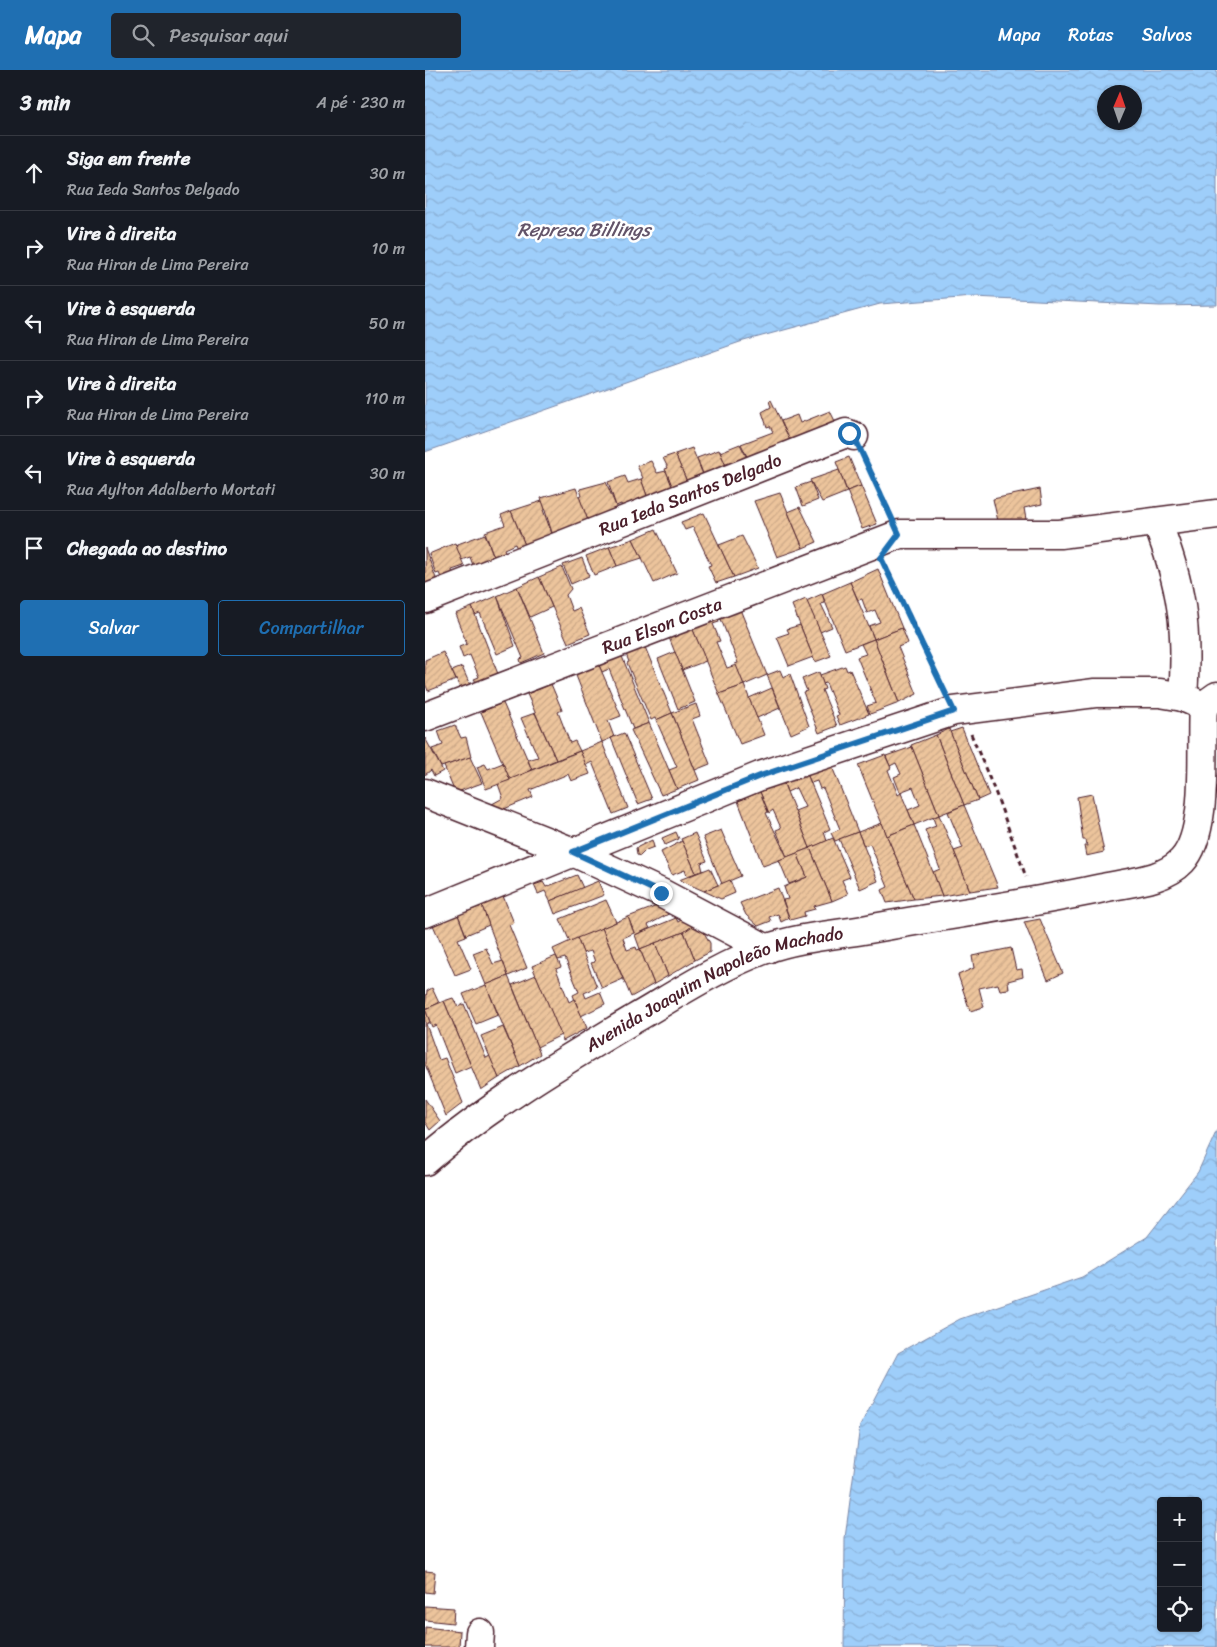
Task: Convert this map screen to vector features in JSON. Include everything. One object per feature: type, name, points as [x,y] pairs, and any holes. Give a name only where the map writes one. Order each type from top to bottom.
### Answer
[{"type":"street","name":"Rua Ieda Santos Delgado","points":[[427,602],[847,432],[854,436]]},
{"type":"street","points":[[899,534],[1029,536],[1217,514]]},
{"type":"street","name":"Avenida Joaquim Napoleão Machado","points":[[425,1162],[489,1112],[569,1058],[713,974],[767,949],[897,924],[1039,902],[1169,872],[1183,860],[1193,842],[1200,816],[1201,700],[1186,664],[1185,628],[1180,593],[1170,556],[1157,522]]},
{"type":"street","name":"Rua Elson Costa","points":[[425,717],[899,534]]},
{"type":"street","points":[[425,913],[760,776],[954,711],[1095,693],[1144,692],[1201,700]]},
{"type":"street","points":[[425,793],[573,852],[669,897],[767,949]]},
{"type":"path","points":[[854,436],[899,534],[881,558],[954,711],[967,726],[996,794],[1027,882],[1039,902]]},
{"type":"water","name":"Represa Billings","points":[[425,70],[1217,70],[1217,305],[1160,306],[974,297],[880,304],[740,342],[425,452]]},
{"type":"water","points":[[1217,1130],[1217,1647],[844,1647],[845,1538],[860,1426],[898,1353],[960,1319],[1082,1277],[1147,1237],[1198,1172]]},
{"type":"building","points":[[771,400],[794,448],[750,463],[741,444],[773,432],[770,426],[767,427],[762,412],[771,407],[769,401]]},
{"type":"building","points":[[830,411],[839,429],[793,447],[781,421],[797,415],[800,423]]},
{"type":"building","points":[[740,444],[751,466],[730,475],[720,452]]},
{"type":"building","points":[[692,448],[707,484],[691,491],[675,454]]},
{"type":"building","points":[[719,450],[730,475],[707,484],[697,458]]},
{"type":"building","points":[[675,454],[691,491],[676,496],[665,469],[668,468],[663,458]]},
{"type":"building","points":[[849,457],[861,486],[847,491],[836,462]]},
{"type":"building","points":[[651,461],[657,473],[666,471],[676,496],[650,504],[641,479],[643,478],[637,466]]},
{"type":"building","points":[[839,470],[847,492],[822,502],[810,480]]},
{"type":"building","points":[[625,476],[628,483],[641,479],[650,504],[624,511],[621,504],[616,506],[608,482]]},
{"type":"building","points":[[606,482],[620,516],[590,526],[579,497],[582,496],[580,489]]},
{"type":"building","points":[[811,482],[818,500],[803,506],[796,487]]},
{"type":"building","points":[[861,486],[877,524],[862,529],[847,491]]},
{"type":"building","points":[[576,488],[590,526],[554,539],[541,498]]},
{"type":"building","points":[[1040,489],[1042,504],[1024,508],[1027,525],[1000,530],[993,499]]},
{"type":"building","points":[[780,493],[803,548],[777,557],[754,501]]},
{"type":"building","points":[[542,501],[545,509],[543,510],[554,539],[527,550],[511,511]]},
{"type":"building","points":[[800,507],[817,542],[803,548],[788,512]]},
{"type":"building","points":[[511,511],[527,550],[519,553],[515,544],[504,549],[507,556],[495,560],[485,532],[505,525],[501,515]]},
{"type":"building","points":[[704,513],[734,577],[716,583],[708,566],[711,565],[693,527],[685,530],[681,522]]},
{"type":"building","points":[[656,529],[677,573],[654,583],[633,539]]},
{"type":"building","points":[[485,534],[495,560],[474,568],[470,557],[461,560],[455,545]]},
{"type":"building","points":[[742,536],[758,568],[734,577],[719,545]]},
{"type":"building","points":[[633,539],[642,558],[617,566],[609,547]]},
{"type":"building","points":[[455,543],[464,566],[452,570],[453,576],[442,580],[439,573],[436,574],[429,554]]},
{"type":"building","points":[[609,547],[617,566],[594,575],[586,556]]},
{"type":"building","points":[[425,548],[438,584],[425,588]]},
{"type":"building","points":[[582,558],[589,576],[571,584],[563,565]]},
{"type":"building","points":[[562,567],[571,589],[566,595],[572,611],[579,608],[590,634],[568,643],[539,577]]},
{"type":"building","points":[[878,569],[902,628],[874,639],[869,626],[880,622],[875,610],[867,613],[862,599],[858,600],[850,582]]},
{"type":"building","points":[[539,577],[552,607],[530,617],[517,587]]},
{"type":"building","points":[[850,582],[874,639],[845,650],[822,594]]},
{"type":"building","points":[[517,587],[544,653],[521,663],[520,659],[523,658],[497,596]]},
{"type":"building","points":[[822,594],[825,603],[821,604],[832,627],[820,632],[806,601]]},
{"type":"building","points":[[497,596],[515,646],[497,654],[480,613],[475,615],[472,607]]},
{"type":"building","points":[[806,599],[831,656],[815,662],[792,605]]},
{"type":"building","points":[[472,607],[498,674],[476,682],[474,679],[479,677],[470,655],[463,658],[459,647],[467,644],[455,614]]},
{"type":"building","points":[[739,607],[767,675],[744,685],[735,664],[738,663],[719,614]]},
{"type":"building","points":[[716,616],[719,622],[713,624],[720,641],[716,642],[727,668],[736,665],[744,685],[719,694],[691,625]]},
{"type":"building","points":[[691,625],[706,661],[682,670],[668,635]]},
{"type":"building","points":[[800,625],[813,657],[789,666],[777,637],[789,633],[787,629]]},
{"type":"building","points":[[902,628],[908,643],[898,647],[917,694],[899,703],[874,639]]},
{"type":"building","points":[[874,639],[899,703],[870,714],[867,706],[876,703],[857,657],[866,654],[861,644]]},
{"type":"building","points":[[645,647],[672,713],[656,720],[655,718],[651,720],[627,663],[629,662],[626,654]]},
{"type":"building","points":[[443,652],[456,680],[428,691],[425,683],[425,660]]},
{"type":"building","points":[[675,652],[695,702],[678,709],[658,659]]},
{"type":"building","points":[[621,654],[649,723],[633,729],[609,669],[602,672],[598,663]]},
{"type":"building","points":[[598,663],[621,716],[608,721],[614,737],[602,742],[575,673]]},
{"type":"building","points":[[845,666],[847,671],[850,670],[869,714],[840,725],[836,716],[839,715],[826,683],[823,684],[820,675]]},
{"type":"building","points":[[462,667],[470,685],[460,688],[452,671]]},
{"type":"building","points":[[780,670],[783,677],[790,674],[809,726],[791,734],[767,675]]},
{"type":"building","points":[[819,672],[825,689],[822,690],[837,726],[819,733],[803,692],[807,691],[802,679]]},
{"type":"building","points":[[551,684],[562,710],[558,712],[570,743],[575,741],[580,751],[556,760],[527,694]]},
{"type":"building","points":[[744,685],[764,735],[740,744],[719,694]]},
{"type":"building","points":[[772,688],[780,708],[757,718],[749,698]]},
{"type":"building","points":[[503,703],[532,770],[510,780],[481,712]]},
{"type":"building","points":[[696,704],[700,716],[692,719],[710,764],[695,770],[672,713]]},
{"type":"building","points":[[535,713],[556,760],[532,770],[528,760],[538,757],[521,718]]},
{"type":"building","points":[[672,713],[699,780],[677,789],[669,770],[677,767],[656,720]]},
{"type":"building","points":[[649,723],[677,789],[661,795],[631,730]]},
{"type":"building","points":[[455,725],[461,738],[466,737],[471,757],[441,767],[432,749],[443,745],[438,731]]},
{"type":"building","points":[[962,728],[989,795],[978,800],[950,732]]},
{"type":"building","points":[[949,729],[978,800],[964,805],[936,735]]},
{"type":"building","points":[[624,733],[652,799],[638,804],[611,738]]},
{"type":"building","points":[[936,735],[964,805],[939,815],[911,745]]},
{"type":"building","points":[[425,738],[443,771],[434,776],[431,770],[425,775]]},
{"type":"building","points":[[602,742],[628,808],[613,814],[592,762],[586,765],[580,751]]},
{"type":"building","points":[[912,747],[939,815],[914,825],[908,810],[920,805],[913,787],[900,792],[894,777],[901,774],[896,763],[890,766],[886,756]]},
{"type":"building","points":[[580,751],[590,774],[571,781],[568,774],[530,790],[533,797],[504,809],[492,804],[503,798],[498,784]]},
{"type":"building","points":[[885,755],[891,768],[888,770],[898,795],[901,793],[914,825],[887,836],[858,765]]},
{"type":"building","points":[[470,757],[482,783],[460,791],[453,788],[444,766]]},
{"type":"building","points":[[503,763],[510,780],[486,789],[477,767],[485,764],[488,769]]},
{"type":"building","points":[[831,764],[858,832],[835,841],[831,833],[840,829],[823,788],[820,789],[817,781],[811,783],[807,774]]},
{"type":"building","points":[[807,774],[830,829],[824,832],[827,841],[810,848],[795,811],[805,807],[796,788],[787,792],[784,783]]},
{"type":"building","points":[[783,782],[810,848],[787,857],[776,830],[781,828],[773,810],[769,813],[760,792]]},
{"type":"building","points":[[760,792],[768,812],[766,813],[787,857],[763,866],[738,801]]},
{"type":"building","points":[[1092,794],[1104,852],[1086,856],[1084,846],[1087,846],[1086,840],[1083,840],[1077,797]]},
{"type":"building","points":[[964,805],[998,887],[970,891],[954,851],[963,848],[948,812]]},
{"type":"building","points":[[939,815],[970,891],[942,896],[933,872],[940,869],[925,830],[936,826],[933,818]]},
{"type":"building","points":[[882,823],[914,899],[887,903],[882,890],[888,887],[870,844],[864,846],[858,832]]},
{"type":"building","points":[[914,825],[942,896],[914,899],[887,836]]},
{"type":"building","points":[[721,830],[741,876],[722,884],[703,837]]},
{"type":"building","points":[[676,832],[679,839],[665,845],[662,838]]},
{"type":"building","points":[[858,832],[878,881],[860,889],[839,839]]},
{"type":"building","points":[[695,833],[707,861],[701,863],[703,871],[696,873],[681,839]]},
{"type":"building","points":[[833,838],[850,877],[842,880],[848,894],[832,901],[810,848]]},
{"type":"building","points":[[652,840],[654,847],[646,850],[640,856],[637,855],[636,848]]},
{"type":"building","points":[[682,841],[696,873],[687,876],[685,870],[672,875],[661,852]]},
{"type":"building","points":[[810,848],[832,901],[814,906],[815,909],[804,912],[805,916],[790,920],[783,900],[788,899],[784,887],[807,877],[797,853]]},
{"type":"building","points":[[797,853],[807,877],[789,884],[779,860]]},
{"type":"building","points":[[710,868],[718,885],[704,891],[679,880]]},
{"type":"building","points":[[577,875],[583,888],[550,901],[545,891],[538,894],[534,885],[543,882],[546,887]]},
{"type":"building","points":[[730,880],[735,893],[721,899],[704,891]]},
{"type":"building","points":[[598,881],[604,895],[555,914],[550,901]]},
{"type":"building","points":[[778,888],[789,918],[781,922],[778,914],[769,917],[771,921],[758,926],[746,915],[740,903]]},
{"type":"building","points":[[503,896],[514,923],[509,925],[527,968],[508,976],[481,904]]},
{"type":"building","points":[[606,900],[616,922],[570,942],[560,919]]},
{"type":"building","points":[[666,905],[676,910],[648,925],[650,928],[635,935],[628,917],[657,906],[662,909]]},
{"type":"building","points":[[482,906],[489,925],[466,935],[458,915]]},
{"type":"building","points":[[458,915],[466,936],[458,939],[471,969],[455,975],[433,925]]},
{"type":"building","points":[[628,917],[634,933],[623,938],[627,950],[636,947],[637,950],[640,949],[654,984],[631,997],[602,928]]},
{"type":"building","points":[[676,918],[678,922],[683,919],[694,925],[684,932],[640,949],[635,935]]},
{"type":"building","points":[[1040,919],[1063,973],[1048,980],[1024,922]]},
{"type":"building","points":[[698,922],[710,943],[710,952],[695,960],[684,932]]},
{"type":"building","points":[[602,928],[623,979],[602,988],[591,963],[595,962],[591,951],[583,953],[577,938]]},
{"type":"building","points":[[684,932],[695,960],[668,976],[655,943]]},
{"type":"building","points":[[577,938],[597,987],[584,993],[586,998],[600,992],[605,1004],[581,1016],[573,995],[579,992],[565,958],[558,960],[553,949]]},
{"type":"building","points":[[655,943],[668,976],[654,984],[640,949]]},
{"type":"building","points":[[486,948],[493,964],[503,961],[508,976],[486,985],[473,953]]},
{"type":"building","points":[[1011,948],[1016,970],[1022,969],[1023,977],[1008,981],[1009,989],[1000,990],[998,984],[979,988],[984,1007],[970,1011],[958,975],[974,968],[972,956]]},
{"type":"building","points":[[556,956],[561,967],[556,969],[569,1002],[574,999],[587,1028],[563,1041],[532,966]]},
{"type":"building","points":[[536,975],[561,1035],[537,1047],[512,985]]},
{"type":"building","points":[[508,976],[540,1054],[520,1066],[486,985]]},
{"type":"building","points":[[486,985],[498,1015],[476,1024],[463,994]]},
{"type":"building","points":[[432,988],[439,1003],[425,1009],[427,991]]},
{"type":"building","points":[[453,998],[458,1007],[464,1004],[486,1058],[490,1056],[499,1078],[481,1090],[444,1001]]},
{"type":"building","points":[[444,1001],[471,1066],[455,1073],[436,1025],[432,1027],[425,1009]]},
{"type":"building","points":[[425,1009],[430,1022],[426,1024],[439,1060],[445,1058],[463,1103],[446,1116],[425,1064]]},
{"type":"building","points":[[503,1027],[520,1066],[499,1078],[481,1036]]},
{"type":"building","points":[[425,1099],[440,1121],[430,1130],[425,1122]]},
{"type":"building","points":[[425,1571],[435,1572],[433,1593],[425,1592]]},
{"type":"building","points":[[425,1606],[454,1608],[453,1623],[425,1620]]},
{"type":"building","points":[[425,1627],[460,1631],[459,1647],[425,1647]]},
{"type":"route","points":[[661,893],[573,852],[760,776],[954,711],[881,558],[899,534],[854,436],[849,433]]}]
